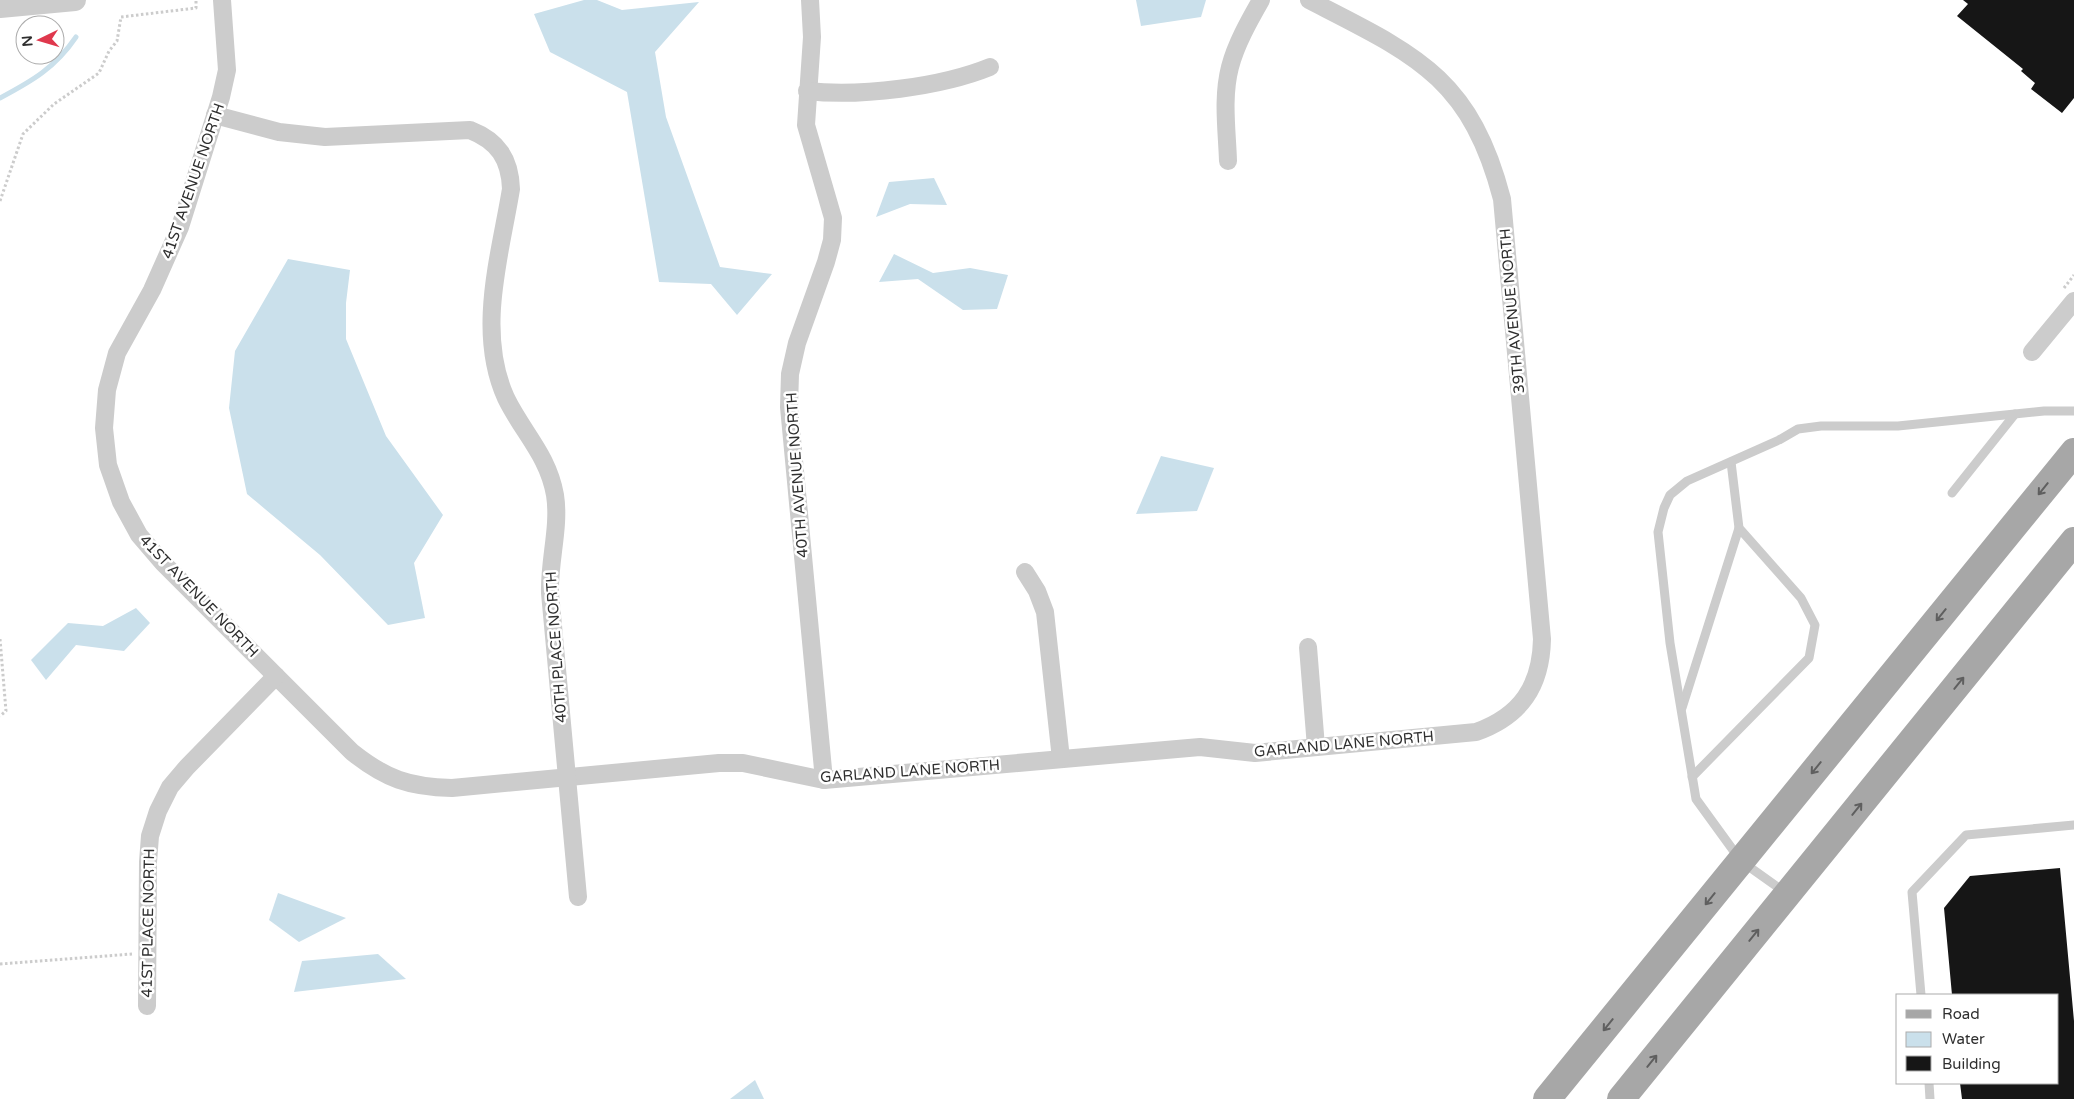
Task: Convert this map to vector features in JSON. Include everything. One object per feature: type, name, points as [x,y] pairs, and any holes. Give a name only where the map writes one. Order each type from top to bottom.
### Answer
[{"type":"main road","points":[[1547,1099],[2074,452]]},
{"type":"main road","points":[[1621,1099],[2074,541]]},
{"type":"street","points":[[0,7],[75,0]]},
{"type":"street","name":"41ST AVENUE NORTH","points":[[222,0],[227,70],[215,115],[168,258],[117,353],[107,390],[105,438],[108,466],[114,484],[121,502],[139,535],[163,563],[276,676]]},
{"type":"street","name":"40TH AVENUE NORTH","points":[[810,0],[812,37],[806,125],[833,218],[826,262],[797,343],[790,374],[789,407],[824,780]]},
{"type":"street","points":[[1228,161],[1226,110],[1230,67],[1244,31],[1260,0]]},
{"type":"street","name":"39TH AVENUE NORTH","points":[[1309,0],[1393,44],[1417,59],[1437,76],[1467,111],[1493,164],[1502,199],[1542,639],[1538,674],[1534,685],[1520,706]]},
{"type":"street","points":[[807,90],[848,93],[933,84],[962,78],[990,67]]},
{"type":"street","name":"40TH PLACE NORTH","points":[[215,115],[279,132],[325,137],[470,130],[485,136],[507,159],[511,173],[511,189],[494,292],[491,328],[495,364],[506,397],[550,472],[555,497],[556,525],[549,574],[550,593],[578,897]]},
{"type":"street","points":[[2032,352],[2074,301]]},
{"type":"street","points":[[1025,572],[1036,591],[1044,612],[1061,759]]},
{"type":"street","points":[[1308,647],[1316,747]]},
{"type":"street","name":"GARLAND LANE NORTH","points":[[276,676],[352,752],[373,769],[398,781],[425,788],[452,788],[743,763],[824,780],[1200,747],[1254,753],[1476,732],[1505,718],[1520,706]]},
{"type":"street","name":"41ST PLACE NORTH","points":[[147,1006],[149,845],[158,811],[170,787],[187,766],[276,676]]},
{"type":"lane","points":[[1787,894],[1741,861],[1696,799],[1670,643],[1658,532],[1664,508],[1670,495],[1687,481],[1779,440],[1798,429],[1821,426],[1898,426],[2015,414],[2074,411]]},
{"type":"lane","points":[[1952,493],[2015,414]]},
{"type":"lane","points":[[1681,710],[1739,528],[1731,462]]},
{"type":"lane","points":[[1692,777],[1809,658],[1815,625],[1801,598],[1739,528]]},
{"type":"lane","points":[[1921,994],[1912,892],[1966,835],[2074,825]]},
{"type":"lane","points":[[1929,1084],[1930,1099]]},
{"type":"path","points":[[0,201],[23,134],[54,104],[99,73],[117,41],[121,17],[196,8],[196,0]]},
{"type":"path","points":[[0,639],[6,711],[0,716]]},
{"type":"path","points":[[0,964],[147,952]]},
{"type":"water","points":[[584,0],[597,0],[622,10],[699,2],[655,52],[666,117],[720,267],[772,274],[737,315],[711,284],[659,282],[627,92],[550,52],[534,14]]},
{"type":"water","points":[[1136,0],[1206,0],[1201,17],[1141,26]]},
{"type":"water","points":[[934,178],[947,205],[910,204],[876,217],[889,182]]},
{"type":"water","points":[[894,254],[933,273],[970,268],[1008,275],[997,309],[963,310],[918,279],[879,282]]},
{"type":"water","points":[[288,259],[350,270],[346,303],[346,339],[386,436],[443,515],[414,563],[425,618],[388,625],[320,555],[247,494],[229,408],[235,351]]},
{"type":"water","points":[[1161,456],[1214,468],[1197,511],[1136,514]]},
{"type":"water","points":[[136,608],[150,623],[124,651],[76,645],[46,680],[31,660],[68,623],[103,626]]},
{"type":"water","points":[[278,893],[346,918],[299,942],[269,920]]},
{"type":"water","points":[[378,954],[406,979],[294,992],[302,961]]},
{"type":"water","points":[[755,1080],[764,1099],[730,1099]]},
{"type":"building","points":[[1963,0],[2074,0],[2074,98],[2062,113],[2031,89],[2035,83],[2021,71],[2023,69],[1957,16],[1968,4]]},
{"type":"building","points":[[2060,868],[2074,1021],[2074,1099],[1962,1099],[1960,1084],[2059,1084],[2059,994],[1952,994],[1944,908],[1970,876]]},
{"type":"waterway","points":[[0,98],[42,73],[60,57],[76,37]]}]
